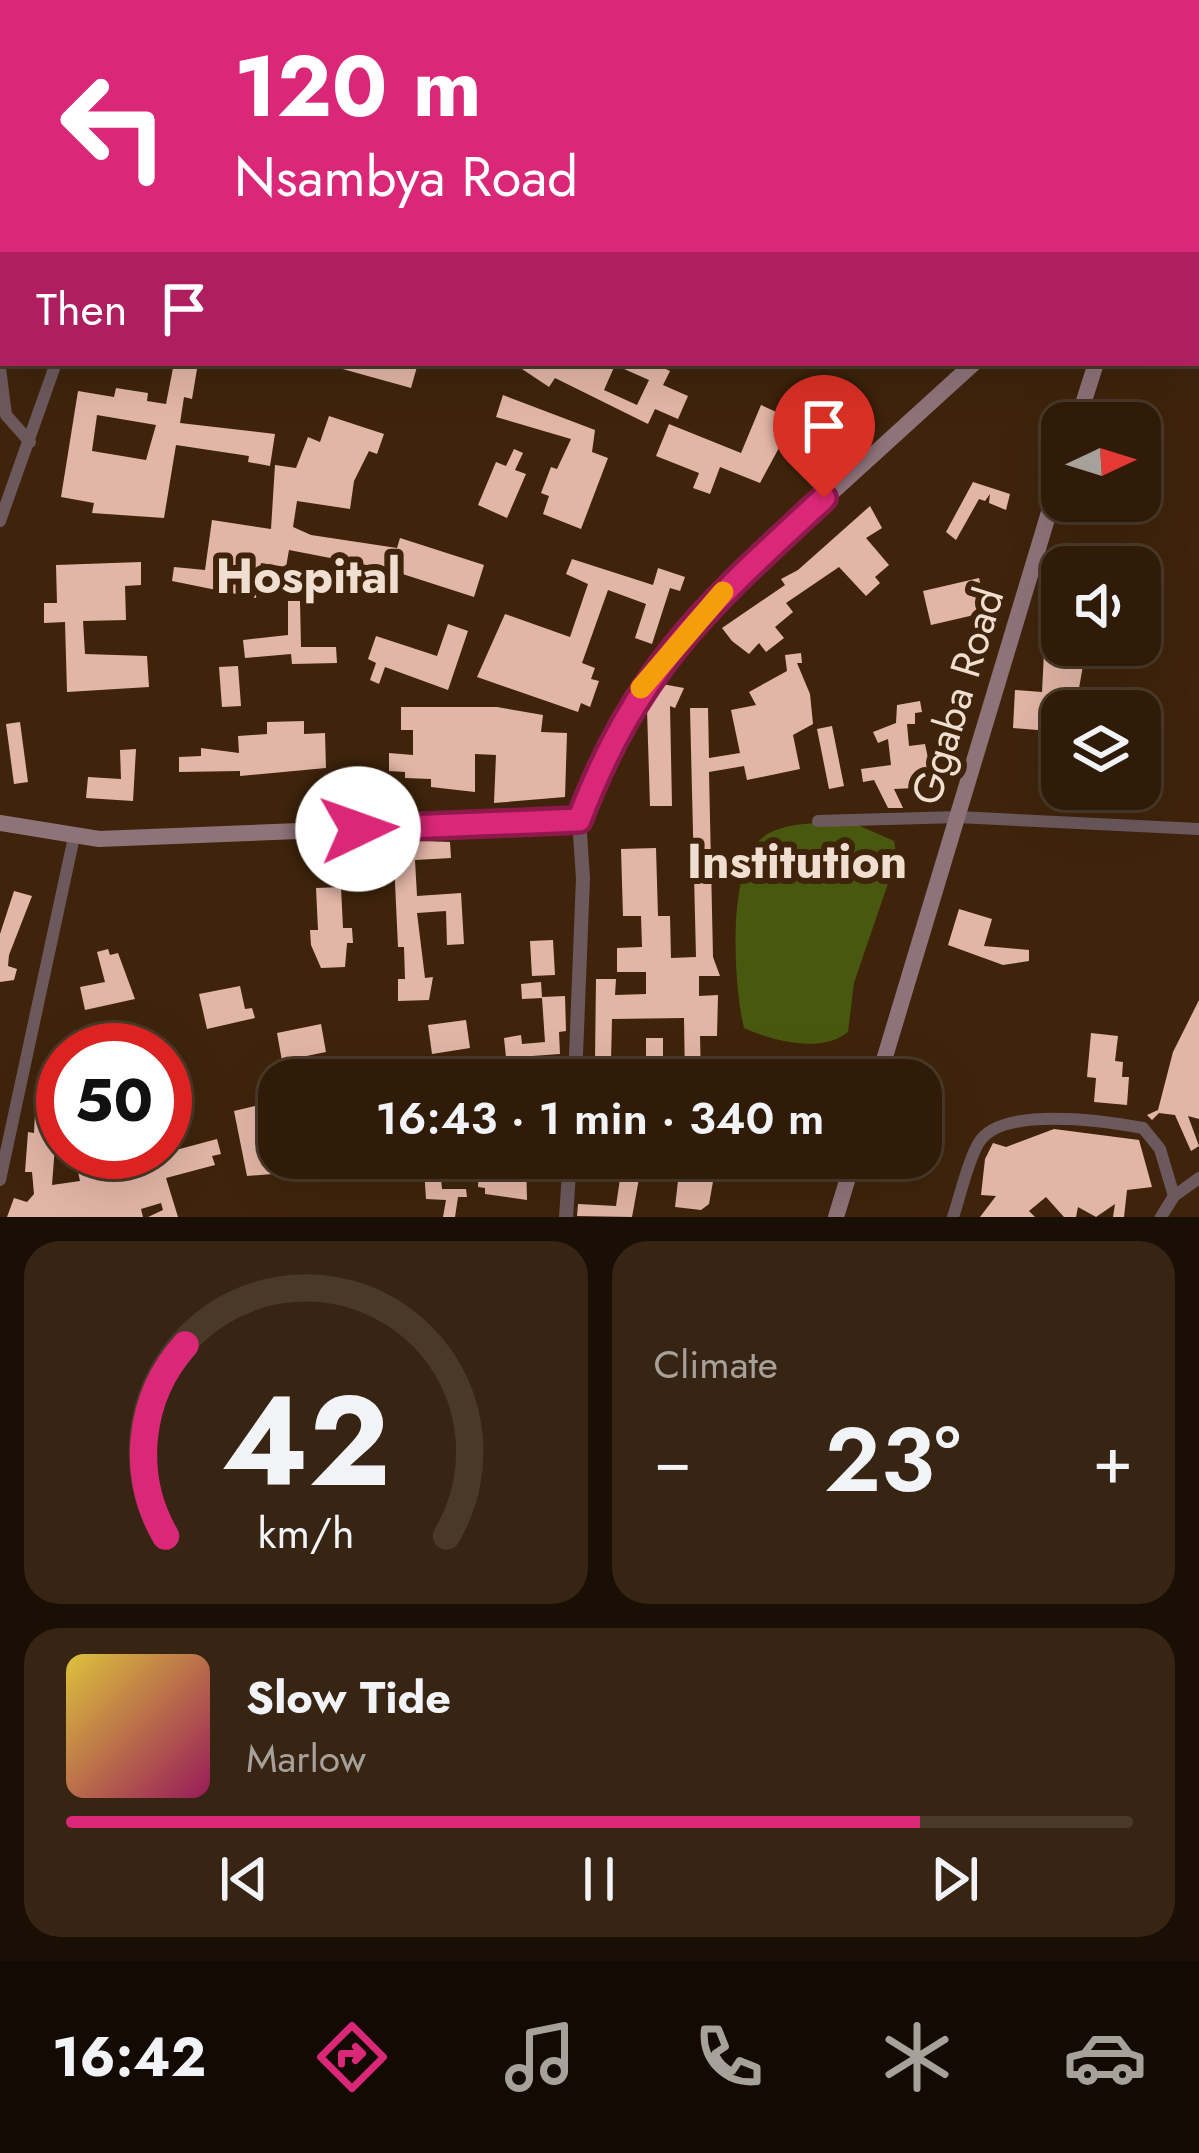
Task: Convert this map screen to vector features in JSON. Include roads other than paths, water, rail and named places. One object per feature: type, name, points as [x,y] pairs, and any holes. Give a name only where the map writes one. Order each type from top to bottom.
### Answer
[{"type":"main road","points":[[0,823],[74,837],[579,820],[633,700],[706,607],[971,366]]},
{"type":"main road","points":[[1079,402],[1083,366]]},
{"type":"main road","points":[[1084,402],[1095,366]]},
{"type":"main road","name":"Ggaba Road","points":[[884,1059],[1046,522]]},
{"type":"main road","points":[[836,1217],[848,1179]]},
{"type":"street","points":[[0,521],[55,366]]},
{"type":"street","points":[[0,368],[6,415],[30,442]]},
{"type":"street","points":[[818,821],[958,818],[1199,829]]},
{"type":"street","points":[[576,1059],[583,878],[579,820]]},
{"type":"street","points":[[0,1180],[5,1131],[74,837]]},
{"type":"street","points":[[953,1217],[979,1142],[1007,1122],[1028,1120],[1142,1128],[1160,1149],[1174,1196]]},
{"type":"street","points":[[1161,1217],[1174,1196],[1199,1178]]},
{"type":"street","points":[[566,1217],[569,1179]]},
{"type":"district","name":"Hospital","points":[[308,576]]},
{"type":"district","name":"Institution","points":[[797,861]]}]
